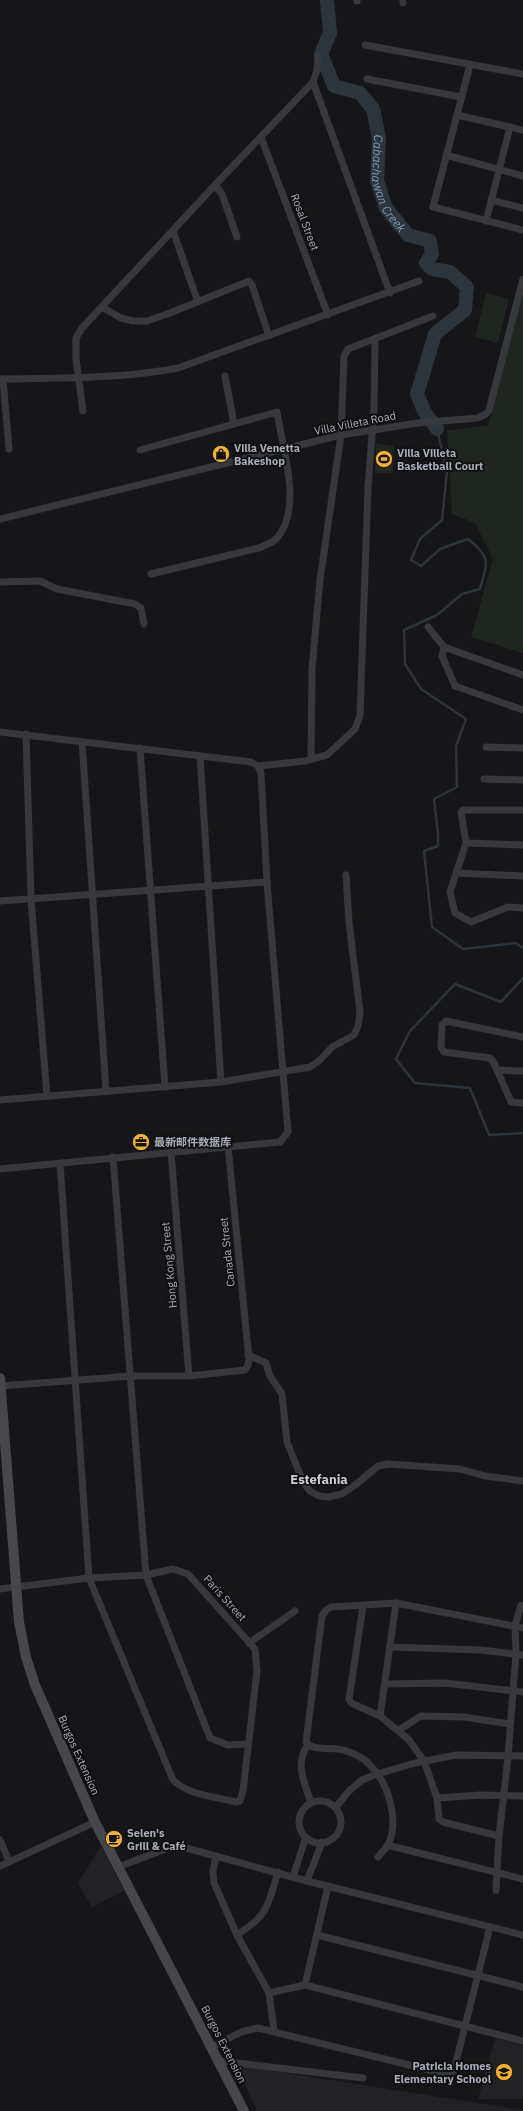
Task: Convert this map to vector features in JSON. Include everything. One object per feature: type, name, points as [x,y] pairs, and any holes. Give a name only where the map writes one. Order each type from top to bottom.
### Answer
[{"type":"main road","name":"Burgos Extension","points":[[0,1378],[18,1586],[19,1622],[26,1657],[35,1685],[95,1822],[220,2061],[244,2111]]},
{"type":"street","points":[[365,45],[523,74]]},
{"type":"street","points":[[83,411],[80,377],[76,359],[76,338],[82,328],[215,184],[313,82],[317,70],[318,56]]},
{"type":"street","points":[[470,65],[433,207],[523,230]]},
{"type":"street","points":[[368,79],[461,97]]},
{"type":"street","points":[[313,82],[390,293]]},
{"type":"street","points":[[456,115],[523,130]]},
{"type":"street","points":[[486,221],[510,127]]},
{"type":"street","name":"Rosal Street","points":[[261,137],[328,315]]},
{"type":"street","points":[[446,155],[523,176]]},
{"type":"street","points":[[215,184],[222,194],[237,237]]},
{"type":"street","points":[[491,200],[523,208]]},
{"type":"street","points":[[173,231],[198,302]]},
{"type":"street","name":"Villa Villeta Road","points":[[0,519],[340,435],[418,423],[478,418],[486,414],[489,410],[523,279]]},
{"type":"street","points":[[102,307],[121,318],[133,321],[148,321],[249,281],[252,285],[269,336]]},
{"type":"street","points":[[9,449],[2,379],[80,377],[162,371],[178,368],[390,293],[419,281]]},
{"type":"street","points":[[311,759],[312,669],[319,587],[340,435],[346,351],[433,316]]},
{"type":"street","points":[[258,766],[311,759],[327,755],[355,729],[360,716],[372,429],[375,397],[375,339]]},
{"type":"street","points":[[225,376],[234,424]]},
{"type":"street","points":[[140,450],[276,412],[290,484],[287,520],[275,540],[259,548],[151,574]]},
{"type":"street","points":[[0,582],[40,581],[56,589],[135,604],[141,608],[144,624]]},
{"type":"street","points":[[428,627],[444,647],[523,675]]},
{"type":"street","points":[[444,647],[442,656],[455,686],[523,710]]},
{"type":"street","points":[[0,732],[251,762],[258,766],[261,773],[267,882],[288,1132],[280,1142],[0,1169]]},
{"type":"street","points":[[26,734],[31,899],[47,1096]]},
{"type":"street","points":[[82,742],[106,1091]]},
{"type":"street","points":[[486,747],[523,748]]},
{"type":"street","points":[[140,748],[165,1087]]},
{"type":"street","points":[[200,756],[221,1082]]},
{"type":"street","points":[[484,779],[523,780]]},
{"type":"street","points":[[523,810],[466,809],[461,812],[466,843],[450,892],[451,904],[455,913],[471,922],[508,907],[523,908]]},
{"type":"street","points":[[466,843],[523,845]]},
{"type":"street","points":[[457,873],[523,876]]},
{"type":"street","points":[[0,1100],[221,1082],[283,1070],[310,1067],[320,1060],[332,1047],[354,1035],[358,1026],[360,1012],[348,922],[346,875]]},
{"type":"street","points":[[0,901],[267,882]]},
{"type":"street","points":[[522,1035],[449,1021],[442,1025],[441,1047],[444,1052],[490,1058],[497,1070],[510,1102],[523,1103]]},
{"type":"street","points":[[497,1070],[523,1071]]},
{"type":"street","name":"Canada Street","points":[[228,1146],[248,1355]]},
{"type":"street","name":"Hong Kong Street","points":[[171,1152],[189,1376]]},
{"type":"street","points":[[113,1157],[132,1376],[146,1575],[210,1738],[228,1745],[248,1744]]},
{"type":"street","points":[[60,1163],[89,1578]]},
{"type":"street","points":[[0,1386],[132,1376],[189,1376],[245,1370],[248,1365],[248,1355],[266,1363],[270,1376],[281,1392],[287,1442],[303,1482],[310,1491],[319,1496],[328,1497],[342,1494],[378,1466],[388,1464],[460,1469],[485,1476],[523,1481]]},
{"type":"street","name":"Paris Street","points":[[0,1589],[89,1578],[146,1575],[173,1569],[188,1574],[255,1649],[257,1671],[243,1790],[240,1801],[236,1802],[187,1789],[178,1785],[173,1780],[89,1578]]},
{"type":"street","points":[[380,1716],[396,1603]]},
{"type":"street","points":[[311,1803],[301,1769],[301,1760],[308,1745],[305,1736],[322,1616],[326,1610],[332,1608],[396,1603],[523,1628]]},
{"type":"street","points":[[496,1890],[502,1797],[508,1757],[512,1691],[519,1654],[515,1626],[521,1605]]},
{"type":"street","points":[[363,1606],[348,1699],[351,1703],[380,1716],[399,1730],[409,1740],[424,1761],[437,1798],[438,1815],[443,1822],[499,1836]]},
{"type":"street","points":[[249,1642],[296,1611]]},
{"type":"street","points":[[390,1647],[463,1648],[519,1654]]},
{"type":"street","points":[[385,1684],[444,1683],[523,1692]]},
{"type":"street","points":[[399,1730],[421,1716],[464,1718],[510,1724]]},
{"type":"street","points":[[308,1745],[341,1748],[348,1751],[369,1763],[383,1781],[391,1808],[392,1830],[387,1846],[378,1857]]},
{"type":"street","points":[[336,1807],[349,1791],[362,1780],[377,1774],[424,1761],[456,1756],[523,1756]]},
{"type":"street","points":[[437,1798],[482,1795],[502,1797],[523,1796]]},
{"type":"street","points":[[322,1801],[336,1807],[340,1813],[341,1820],[338,1834],[329,1841],[322,1842],[312,1841],[306,1837],[299,1825],[299,1819],[302,1811],[311,1803],[322,1801]]},
{"type":"street","points":[[0,1866],[95,1822]]},
{"type":"street","points":[[293,1877],[306,1837]]},
{"type":"street","points":[[0,1840],[9,1861]]},
{"type":"street","points":[[307,1881],[322,1842]]},
{"type":"street","points":[[118,1867],[171,1847],[179,1846],[307,1881],[490,1928],[523,1935]]},
{"type":"street","points":[[387,1846],[523,1879]]},
{"type":"street","points":[[216,1856],[213,1871],[214,1883],[237,1935],[269,1993],[274,2030]]},
{"type":"street","points":[[237,1935],[254,1924],[264,1915],[278,1872]]},
{"type":"street","points":[[305,1986],[328,1886]]},
{"type":"street","points":[[212,2047],[241,2032],[258,2028],[274,2030],[448,2076],[454,2070],[490,1928]]},
{"type":"street","points":[[317,1935],[523,1987]]},
{"type":"street","points":[[269,1993],[282,1989],[305,1986],[523,2041]]},
{"type":"street","points":[[220,2061],[363,2078]]},
{"type":"shaded area","points":[[523,287],[523,653],[471,637],[493,559],[475,523],[452,514],[447,431],[488,425]]},
{"type":"shaded area","points":[[486,293],[509,299],[498,343],[475,337]]},
{"type":"shaded area","name":"Villa Villeta Basketball Court","points":[[376,443],[394,446],[393,473],[375,473]]},
{"type":"shaded area","points":[[101,1846],[124,1891],[92,1907],[78,1883]]},
{"type":"shaded area","name":"Patricia Homes Elementary School","points":[[495,2038],[523,2045],[523,2099],[478,2099]]},
{"type":"shaded area","points":[[235,2065],[523,2110],[523,2111],[257,2111]]},
{"type":"waterway","name":"Cabachawan Creek","points":[[327,0],[330,33],[321,54],[334,86],[360,93],[373,109],[379,138],[377,181],[386,208],[408,235],[430,241],[432,254],[426,263],[432,269],[450,272],[467,287],[465,310],[435,334],[417,394],[424,411],[437,429]]},
{"type":"waterway","name":"Cabachawan Creek","points":[[437,429],[447,472],[442,520],[420,539],[411,560],[421,566],[440,549],[468,539],[481,551],[486,561],[486,566],[480,589],[462,594],[437,615],[404,630],[405,664],[421,689],[466,719],[456,746],[457,787],[434,799],[438,846],[424,851],[432,927],[463,949],[516,943],[523,948]]},
{"type":"waterway","name":"Cabachawan Creek","points":[[523,978],[501,1002],[455,984],[410,1031],[396,1059],[415,1083],[470,1088],[489,1135],[523,1133]]},
{"type":"place","name":"Villa Venetta Bakeshop","points":[[221,454]]},
{"type":"place","name":"Villa Villeta Basketball Court","points":[[384,459]]},
{"type":"place","name":"最新邮件数据库","points":[[141,1142]]},
{"type":"place","name":"Selen's Grill & Café","points":[[114,1839]]},
{"type":"place","name":"Patricia Homes Elementary School","points":[[504,2072]]},
{"type":"district","name":"Estefania","points":[[319,1479]]}]
